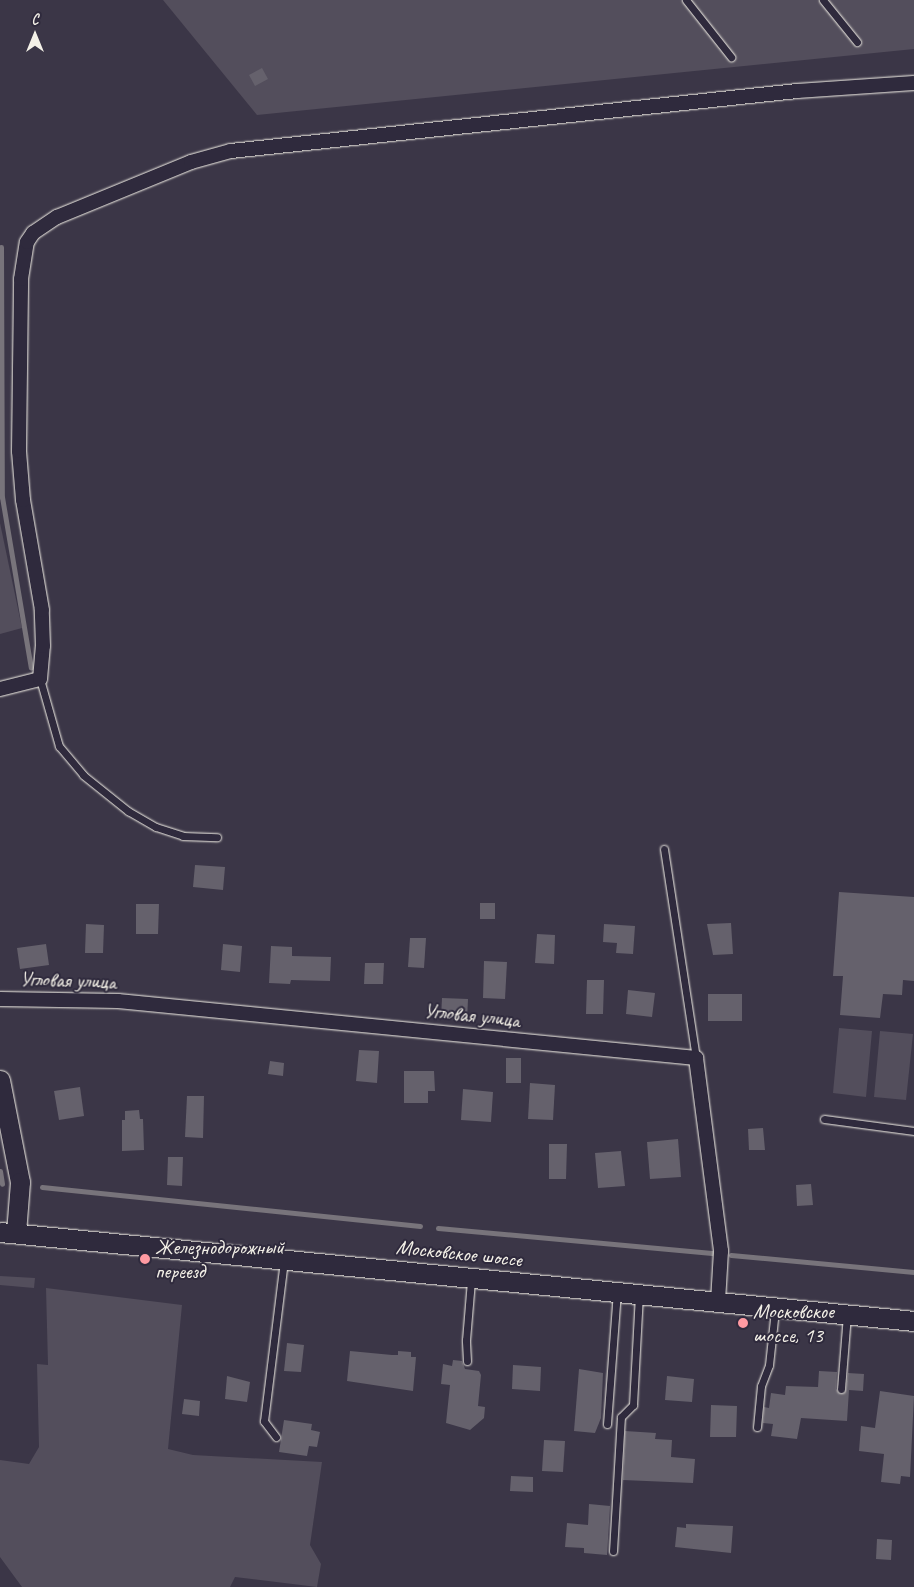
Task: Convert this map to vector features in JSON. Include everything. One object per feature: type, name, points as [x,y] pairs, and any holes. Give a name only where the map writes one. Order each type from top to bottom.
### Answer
[{"type":"main road","points":[[0,1080],[20,1182],[8,1232]]},
{"type":"main road","name":"Московское шоссе","points":[[8,1232],[914,1321]]},
{"type":"street","points":[[0,689],[40,679],[44,629],[23,500],[19,451],[21,280],[23,257],[33,233],[57,217],[191,162],[231,151],[797,91],[914,83]]},
{"type":"street","name":"Угловая улица","points":[[0,999],[118,1001],[696,1058]]},
{"type":"street","points":[[696,1058],[721,1251],[718,1302]]},
{"type":"lane","points":[[686,0],[731,57]]},
{"type":"lane","points":[[823,0],[857,42]]},
{"type":"lane","points":[[40,679],[59,746],[83,776],[128,811],[156,827],[183,836],[217,837]]},
{"type":"lane","points":[[664,849],[696,1058]]},
{"type":"lane","points":[[824,1119],[914,1131]]},
{"type":"lane","points":[[276,1437],[264,1421],[284,1258]]},
{"type":"lane","points":[[467,1361],[466,1340],[471,1277]]},
{"type":"lane","points":[[606,1424],[616,1292]]},
{"type":"lane","points":[[613,1551],[622,1417],[633,1405],[639,1294]]},
{"type":"lane","points":[[757,1427],[761,1386],[769,1365],[775,1307]]},
{"type":"lane","points":[[841,1389],[847,1314]]},
{"type":"shaded area","points":[[163,0],[914,0],[914,49],[257,115]]},
{"type":"shaded area","points":[[0,523],[22,628],[0,634]]},
{"type":"shaded area","points":[[839,1028],[872,1031],[866,1097],[833,1093]]},
{"type":"shaded area","points":[[880,1031],[913,1034],[906,1100],[874,1097]]},
{"type":"shaded area","points":[[0,1276],[35,1278],[34,1288],[0,1285]]},
{"type":"shaded area","points":[[46,1288],[182,1305],[168,1449],[193,1455],[322,1462],[310,1545],[321,1564],[317,1587],[235,1577],[230,1587],[22,1587],[0,1557],[0,1460],[29,1464],[39,1447],[37,1364],[48,1365]]},
{"type":"building","points":[[262,68],[268,79],[255,86],[249,75]]},
{"type":"building","points":[[195,865],[225,867],[223,890],[193,887]]},
{"type":"building","points":[[839,892],[914,897],[914,981],[903,980],[902,995],[883,994],[880,1018],[840,1015],[843,976],[833,976]]},
{"type":"building","points":[[480,903],[495,903],[495,919],[480,919]]},
{"type":"building","points":[[136,904],[159,904],[158,934],[136,934]]},
{"type":"building","points":[[731,923],[733,954],[713,955],[707,924]]},
{"type":"building","points":[[86,924],[104,925],[103,953],[85,953]]},
{"type":"building","points":[[604,924],[635,926],[633,954],[616,953],[617,943],[603,942]]},
{"type":"building","points":[[537,934],[555,935],[554,964],[535,963]]},
{"type":"building","points":[[410,938],[426,938],[424,968],[408,967]]},
{"type":"building","points":[[46,944],[49,965],[20,969],[17,948]]},
{"type":"building","points":[[223,944],[242,946],[240,972],[221,970]]},
{"type":"building","points":[[271,946],[292,947],[292,956],[331,957],[330,981],[291,980],[290,984],[269,983]]},
{"type":"building","points":[[484,961],[507,962],[505,999],[483,998]]},
{"type":"building","points":[[365,963],[384,963],[383,984],[364,984]]},
{"type":"building","points":[[587,980],[604,980],[603,1014],[586,1014]]},
{"type":"building","points":[[628,990],[655,993],[652,1017],[626,1014]]},
{"type":"building","points":[[708,994],[742,994],[742,1021],[708,1021]]},
{"type":"building","points":[[442,998],[468,999],[467,1021],[441,1018]]},
{"type":"building","points":[[359,1050],[379,1051],[377,1083],[356,1081]]},
{"type":"building","points":[[506,1058],[521,1058],[521,1083],[506,1083]]},
{"type":"building","points":[[270,1061],[284,1063],[283,1076],[268,1074]]},
{"type":"building","points":[[404,1071],[434,1071],[435,1091],[428,1091],[428,1103],[404,1103]]},
{"type":"building","points":[[530,1083],[555,1085],[553,1120],[528,1119]]},
{"type":"building","points":[[80,1087],[84,1116],[59,1120],[54,1091]]},
{"type":"building","points":[[463,1089],[493,1092],[491,1122],[461,1120]]},
{"type":"building","points":[[187,1096],[204,1096],[203,1138],[185,1137]]},
{"type":"building","points":[[139,1110],[140,1119],[143,1119],[144,1150],[122,1151],[122,1120],[125,1120],[125,1111]]},
{"type":"building","points":[[763,1128],[765,1150],[749,1150],[748,1129]]},
{"type":"building","points":[[678,1139],[681,1177],[650,1179],[647,1142]]},
{"type":"building","points":[[549,1144],[567,1144],[566,1179],[549,1179]]},
{"type":"building","points":[[621,1151],[625,1186],[598,1188],[595,1153]]},
{"type":"building","points":[[168,1157],[183,1157],[182,1186],[167,1185]]},
{"type":"building","points":[[811,1184],[813,1205],[797,1206],[796,1185]]},
{"type":"building","points":[[287,1343],[304,1345],[301,1372],[284,1371]]},
{"type":"building","points":[[350,1351],[392,1355],[398,1355],[398,1351],[411,1352],[411,1357],[416,1357],[413,1391],[347,1381]]},
{"type":"building","points":[[453,1360],[462,1361],[465,1369],[479,1371],[481,1375],[478,1406],[485,1407],[484,1418],[470,1430],[446,1423],[450,1385],[441,1384],[443,1364],[452,1366]]},
{"type":"building","points":[[513,1365],[541,1367],[540,1391],[512,1389]]},
{"type":"building","points":[[579,1369],[603,1373],[601,1418],[595,1433],[574,1431]]},
{"type":"building","points":[[819,1371],[837,1372],[836,1389],[841,1394],[846,1390],[848,1373],[864,1374],[863,1391],[849,1390],[847,1421],[801,1418],[797,1439],[771,1436],[773,1424],[763,1423],[764,1407],[769,1408],[771,1393],[785,1395],[786,1386],[818,1387]]},
{"type":"building","points":[[227,1376],[250,1382],[247,1402],[225,1399]]},
{"type":"building","points":[[667,1376],[694,1379],[692,1402],[665,1400]]},
{"type":"building","points":[[880,1391],[914,1396],[910,1477],[901,1476],[900,1484],[881,1482],[884,1454],[859,1451],[861,1426],[875,1428]]},
{"type":"building","points":[[184,1399],[200,1401],[199,1416],[182,1414]]},
{"type":"building","points":[[711,1405],[737,1406],[736,1437],[710,1437]]},
{"type":"building","points":[[284,1420],[312,1424],[311,1430],[320,1432],[317,1447],[309,1446],[307,1456],[279,1452]]},
{"type":"building","points":[[625,1431],[656,1433],[655,1439],[672,1440],[671,1457],[695,1459],[693,1483],[623,1480]]},
{"type":"building","points":[[544,1440],[565,1441],[563,1472],[542,1471]]},
{"type":"building","points":[[511,1476],[533,1477],[533,1492],[510,1491]]},
{"type":"building","points":[[589,1504],[610,1506],[607,1555],[584,1553],[584,1548],[565,1547],[567,1523],[588,1525]]},
{"type":"building","points":[[686,1524],[733,1526],[731,1553],[675,1547],[677,1527],[686,1528]]},
{"type":"building","points":[[877,1539],[892,1540],[891,1560],[876,1559]]},
{"type":"waterway","points":[[1,247],[2,497],[31,668]]},
{"type":"waterway","points":[[0,1171],[2,1184]]},
{"type":"waterway","points":[[42,1187],[420,1226]]},
{"type":"waterway","points":[[438,1228],[712,1253]]},
{"type":"waterway","points":[[731,1255],[914,1272]]},
{"type":"place","name":"Железнодорожный переезд","points":[[145,1259]]},
{"type":"place","name":"Московское шоссе, 13","points":[[743,1323]]}]
